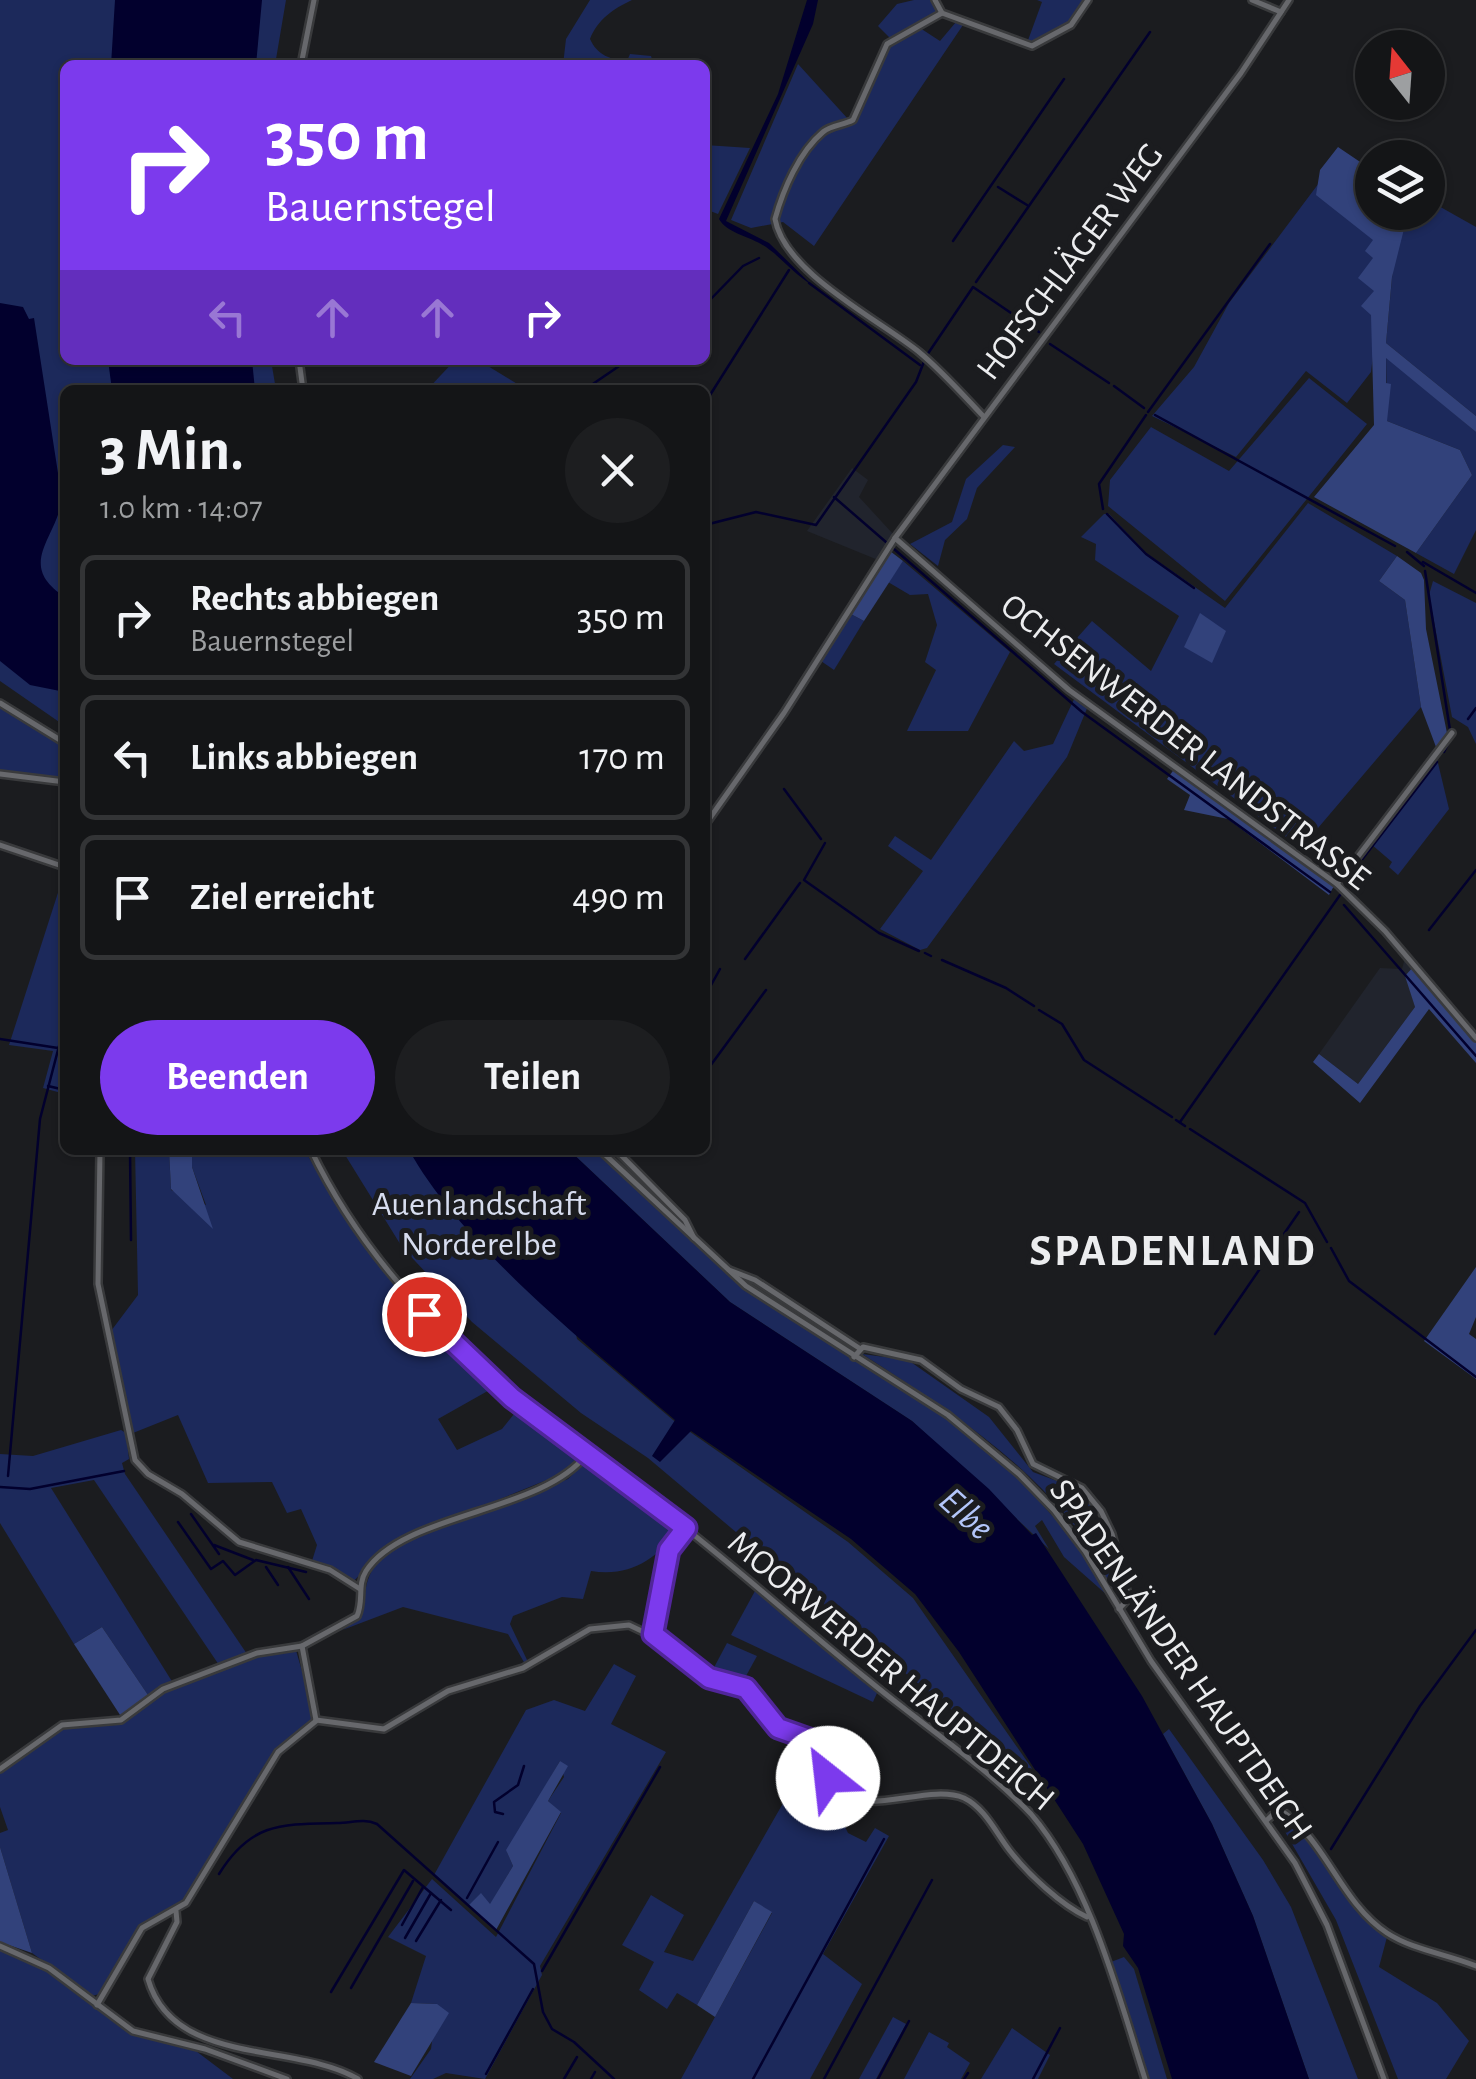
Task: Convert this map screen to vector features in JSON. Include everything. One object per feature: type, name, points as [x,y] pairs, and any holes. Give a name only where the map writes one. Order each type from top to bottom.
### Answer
[{"type":"street","points":[[303,60],[314,0]]},
{"type":"street","points":[[935,0],[942,13],[1032,46],[1071,24],[1088,0]]},
{"type":"street","points":[[1252,0],[1282,12]]},
{"type":"street","name":"HOFSCHLÄGER WEG","points":[[710,818],[776,725],[892,543],[1289,0]]},
{"type":"street","points":[[942,13],[887,44],[853,120],[826,128],[813,143],[795,169],[775,219],[788,250],[808,270],[916,350],[984,418]]},
{"type":"street","name":"OCHSENWERDER LANDSTRASSE","points":[[892,543],[1070,690],[1337,884],[1385,931],[1476,1038]]},
{"type":"street","points":[[0,703],[60,740]]},
{"type":"street","points":[[1337,884],[1452,733]]},
{"type":"street","points":[[0,774],[60,781]]},
{"type":"street","points":[[0,845],[60,864]]},
{"type":"street","points":[[100,1155],[98,1284],[110,1354],[138,1463],[239,1542],[330,1570],[360,1589]]},
{"type":"street","name":"MOORWERDER HAUPTDEICH","points":[[314,1155],[346,1214],[424,1314],[502,1390],[686,1528],[1024,1808],[1052,1844],[1088,1918],[1109,1966],[1145,2079]]},
{"type":"street","name":"SPADENLÄNDER HAUPTDEICH","points":[[605,1155],[726,1269],[795,1322],[948,1416],[1019,1474],[1072,1531],[1151,1661],[1267,1820],[1327,1925],[1384,2079]]},
{"type":"street","name":"SPADENLÄNDER HAUPTDEICH","points":[[621,1155],[685,1220],[695,1241]]},
{"type":"street","points":[[726,1269],[755,1280],[858,1348],[883,1349],[921,1360],[962,1389],[999,1407],[1017,1430],[1033,1464],[1082,1488],[1100,1511],[1120,1558],[1130,1598],[1120,1608]]},
{"type":"street","points":[[854,1356],[858,1348]]},
{"type":"street","points":[[0,1769],[62,1725],[115,1722],[163,1689],[257,1653],[302,1646],[350,1623],[360,1609],[360,1589],[368,1568],[395,1547],[566,1476],[586,1454]]},
{"type":"street","points":[[653,1634],[669,1550],[686,1528]]},
{"type":"street","points":[[97,2005],[142,1928],[176,1912],[191,1898],[278,1752],[316,1720],[384,1729],[448,1691],[523,1668],[590,1629],[617,1624],[653,1634],[709,1678],[746,1688],[778,1728],[812,1740],[829,1762],[829,1784],[836,1792],[878,1800],[935,1791],[970,1802],[1021,1863],[1088,1918]]},
{"type":"street","points":[[302,1646],[316,1720]]},
{"type":"street","points":[[1267,1820],[1279,1809],[1296,1820],[1338,1879],[1388,1934],[1476,1966]]},
{"type":"street","points":[[176,1912],[176,1922],[148,1976],[149,1985],[170,2016],[190,2030],[234,2047],[330,2066],[358,2079]]},
{"type":"street","points":[[0,1946],[40,1963],[150,2039],[197,2046],[287,2079]]},
{"type":"shaded area","points":[[1338,147],[1355,158],[1355,226],[1316,195],[1320,170]]},
{"type":"shaded area","points":[[1360,230],[1404,230],[1392,277],[1386,343],[1476,416],[1476,432],[1386,358],[1386,383],[1391,384],[1387,421],[1460,450],[1472,475],[1416,553],[1314,497],[1374,425],[1371,315],[1361,306],[1374,291],[1358,278],[1373,258],[1365,251],[1373,240]]},
{"type":"shaded area","points":[[852,468],[868,480],[859,497],[893,534],[878,560],[807,531]]},
{"type":"shaded area","points":[[890,551],[903,561],[864,621],[849,613]]},
{"type":"shaded area","points":[[1397,556],[1421,573],[1424,580],[1426,629],[1447,733],[1436,747],[1421,707],[1405,600],[1379,581]]},
{"type":"shaded area","points":[[1200,613],[1226,631],[1212,663],[1184,647]]},
{"type":"shaded area","points":[[1175,768],[1335,884],[1329,895],[1228,819],[1184,810],[1190,795],[1167,779]]},
{"type":"shaded area","points":[[1405,958],[1413,967],[1406,976],[1415,1007],[1358,1084],[1319,1054],[1380,968],[1402,969]]},
{"type":"shaded area","points":[[1413,967],[1476,1042],[1476,1063],[1429,1009],[1360,1103],[1313,1062],[1319,1054],[1358,1084],[1415,1007],[1405,976]]},
{"type":"shaded area","points":[[169,1155],[192,1155],[192,1167],[213,1229],[171,1189]]},
{"type":"shaded area","points":[[1476,1267],[1476,1317],[1469,1334],[1476,1339],[1476,1379],[1424,1341]]},
{"type":"shaded area","points":[[102,1627],[148,1695],[122,1718],[74,1644]]},
{"type":"shaded area","points":[[560,1761],[568,1766],[548,1801],[561,1812],[496,1930],[468,1906],[481,1893],[490,1904],[513,1866],[506,1850]]},
{"type":"shaded area","points":[[0,1847],[32,1953],[0,1942]]},
{"type":"shaded area","points":[[754,1901],[772,1912],[715,2017],[697,2005]]},
{"type":"shaded area","points":[[411,2003],[437,2004],[449,2013],[411,2076],[374,2062]]},
{"type":"green space","points":[[0,0],[286,0],[276,60],[60,60],[60,365],[272,365],[275,385],[60,385],[60,723],[0,681]]},
{"type":"green space","points":[[590,0],[632,0],[607,15],[590,39],[601,53],[621,60],[564,60],[566,39]]},
{"type":"green space","points":[[937,0],[945,11],[920,28],[940,41],[956,22],[963,25],[814,246],[783,222],[751,228],[731,220],[798,64],[848,119],[891,39],[878,26],[897,4]]},
{"type":"green space","points":[[1037,0],[1086,0],[1069,23],[1030,44],[1027,43],[1042,2]]},
{"type":"green space","points":[[630,54],[651,56],[652,60],[627,60]]},
{"type":"green space","points":[[710,145],[750,148],[718,214],[710,211]]},
{"type":"green space","points":[[1325,175],[1355,198],[1355,230],[1388,230],[1371,372],[1347,403],[1306,371],[1236,457],[1152,416],[1194,367],[1229,303]]},
{"type":"green space","points":[[1445,210],[1476,227],[1476,416],[1386,343],[1396,230],[1445,230]]},
{"type":"green space","points":[[1386,356],[1476,432],[1476,530],[1454,574],[1416,553],[1472,475],[1460,450],[1387,421]]},
{"type":"green space","points":[[450,365],[486,365],[519,385],[432,385]]},
{"type":"green space","points":[[1309,378],[1367,424],[1225,601],[1108,506],[1110,480],[1151,427],[1229,471]]},
{"type":"green space","points":[[1003,445],[1015,447],[977,488],[967,519],[945,540],[938,566],[910,544],[952,522],[966,479]]},
{"type":"green space","points":[[1308,503],[1397,556],[1379,581],[1405,600],[1421,707],[1301,848],[1054,664],[1092,621],[1151,671],[1179,616],[1095,560],[1096,544],[1081,537],[1104,514],[1109,514],[1146,553],[1225,608]]},
{"type":"green space","points":[[903,561],[1010,652],[968,731],[907,731],[936,670],[925,662],[937,625],[928,594],[910,595],[888,582]]},
{"type":"green space","points":[[1433,581],[1476,603],[1476,744],[1468,727],[1452,717],[1429,595]]},
{"type":"green space","points":[[849,613],[864,621],[834,670],[821,661]]},
{"type":"green space","points":[[1075,697],[1088,706],[1067,757],[927,948],[920,950],[880,929],[923,871],[888,846],[895,836],[931,860],[1014,741],[1024,751],[1053,744]]},
{"type":"green space","points":[[0,708],[60,743],[60,778],[0,772]]},
{"type":"green space","points":[[1437,759],[1449,809],[1398,875],[1389,867],[1392,862],[1371,844]]},
{"type":"green space","points":[[60,887],[60,1093],[43,1088],[53,1051],[9,1045]]},
{"type":"green space","points":[[135,1155],[169,1155],[171,1190],[206,1205],[192,1167],[192,1155],[308,1155],[344,1216],[389,1277],[493,1388],[438,1419],[457,1450],[502,1429],[518,1409],[580,1455],[564,1473],[407,1537],[381,1552],[353,1582],[312,1561],[317,1545],[301,1509],[287,1513],[272,1482],[208,1483],[178,1415],[133,1433],[108,1335],[138,1295]]},
{"type":"green space","name":"Auenlandschaft Norderelbe","points":[[345,1155],[540,1155],[577,1339],[673,1420],[848,1542],[913,1598],[1040,1780],[876,1650],[648,1458],[581,1413],[472,1322],[402,1247]]},
{"type":"green space","points":[[574,1155],[599,1155],[748,1292],[944,1417],[1013,1472],[1074,1540],[1107,1595],[1064,1557],[1042,1520],[1035,1526],[1049,1549],[912,1421],[730,1302]]},
{"type":"green space","points":[[862,1354],[908,1360],[989,1417],[1033,1472],[1073,1487],[1092,1505],[1078,1515],[1093,1551],[1120,1571],[1127,1603],[1122,1606],[1066,1515],[1020,1468],[944,1408]]},
{"type":"green space","points":[[121,1430],[126,1433],[129,1459],[122,1463],[125,1474],[247,1654],[219,1665],[94,1480],[51,1488],[173,1683],[148,1695],[102,1627],[74,1644],[0,1523],[0,1454],[33,1456]]},
{"type":"green space","points":[[587,1460],[680,1528],[641,1564],[618,1571],[591,1571],[583,1599],[562,1597],[513,1616],[510,1624],[528,1662],[525,1664],[508,1634],[403,1607],[340,1631],[358,1617],[370,1575],[383,1558],[446,1524],[568,1479]]},
{"type":"green space","points":[[755,1591],[877,1693],[873,1702],[731,1635]]},
{"type":"green space","points":[[727,1643],[757,1656],[741,1685],[710,1675]]},
{"type":"green space","points":[[295,1647],[314,1712],[311,1722],[276,1751],[187,1897],[140,1927],[99,1994],[92,1996],[32,1953],[0,1847],[0,1833],[8,1830],[0,1807],[0,1773],[62,1729],[116,1725],[169,1689],[250,1658]]},
{"type":"green space","points":[[614,1664],[636,1676],[611,1724],[666,1752],[540,1966],[542,1975],[485,2079],[446,2073],[433,2079],[410,2079],[431,2049],[437,2004],[411,2003],[426,1956],[388,1937],[432,1879],[496,1937],[561,1813],[548,1801],[564,1777],[560,1761],[507,1852],[513,1866],[490,1905],[475,1901],[468,1906],[434,1875],[526,1710],[554,1700],[585,1711]]},
{"type":"green space","points":[[1169,1729],[1263,1860],[1291,1907],[1358,2079],[1309,2079],[1253,1916],[1212,1824],[1163,1734]]},
{"type":"green space","points":[[827,1789],[848,1833],[866,1842],[875,1828],[889,1836],[823,1954],[862,1984],[810,2079],[681,2079],[772,1913],[754,1901],[697,2005],[677,1993],[667,2009],[639,1990],[654,1962],[622,1945],[651,1895],[684,1915],[664,1952],[693,1961],[790,1791]]},
{"type":"green space","points":[[1280,1823],[1295,1823],[1344,1891],[1387,1937],[1379,1967],[1437,2003],[1469,2041],[1446,2079],[1398,2079],[1336,1920]]},
{"type":"green space","points":[[0,1950],[44,1969],[131,2034],[196,2051],[233,2079],[0,2079]]},
{"type":"green space","points":[[1124,1957],[1134,1969],[1167,2079],[1147,2079],[1111,1962]]},
{"type":"green space","points":[[893,2017],[906,2024],[876,2079],[859,2079]]},
{"type":"green space","points":[[1012,2028],[1050,2055],[1038,2079],[981,2079]]},
{"type":"green space","points":[[929,2032],[949,2043],[947,2047],[970,2063],[961,2079],[904,2079]]},
{"type":"water","points":[[115,0],[262,0],[256,60],[111,60]]},
{"type":"water","points":[[807,0],[818,0],[813,24],[726,221],[769,243],[812,285],[768,248],[732,231],[719,219],[778,94]]},
{"type":"water","points":[[0,303],[23,307],[29,319],[34,318],[60,486],[59,513],[41,562],[43,574],[60,593],[60,691],[30,685],[0,661]]},
{"type":"water","points":[[109,365],[252,365],[254,385],[111,385]]},
{"type":"water","name":"Elbe","points":[[412,1155],[574,1155],[730,1302],[912,1421],[989,1489],[1032,1535],[1036,1533],[1142,1696],[1212,1824],[1253,1916],[1309,2079],[1172,2079],[1138,1968],[1123,1946],[1124,1934],[1083,1844],[959,1652],[915,1594],[851,1539],[691,1431],[660,1462],[652,1456],[675,1420],[530,1294],[432,1186]]},
{"type":"waterway","points":[[976,282],[1150,32]]},
{"type":"waterway","points":[[953,241],[1064,79]]},
{"type":"waterway","points":[[998,187],[1027,205]]},
{"type":"waterway","points":[[1148,412],[1270,244]]},
{"type":"waterway","points":[[710,300],[743,266],[759,258]]},
{"type":"waterway","points":[[710,395],[789,270]]},
{"type":"waterway","points":[[809,283],[920,365]]},
{"type":"waterway","points":[[927,355],[973,287],[1039,332]]},
{"type":"waterway","points":[[1050,344],[1109,383]]},
{"type":"waterway","points":[[710,524],[756,512],[816,525],[916,382],[925,359]]},
{"type":"waterway","points":[[591,385],[621,365]]},
{"type":"waterway","points":[[1114,386],[1144,408]]},
{"type":"waterway","points":[[1103,509],[1099,484],[1146,415]]},
{"type":"waterway","points":[[1155,415],[1395,546]]},
{"type":"waterway","points":[[834,497],[1082,712],[1330,892]]},
{"type":"waterway","points":[[1107,514],[1146,554],[1194,588]]},
{"type":"waterway","points":[[1407,552],[1424,566]]},
{"type":"waterway","points":[[1423,562],[1476,593]]},
{"type":"waterway","points":[[1425,571],[1450,730]]},
{"type":"waterway","points":[[1468,719],[1476,708]]},
{"type":"waterway","points":[[1444,752],[1451,738]]},
{"type":"waterway","points":[[1344,883],[1437,762]]},
{"type":"waterway","points":[[784,789],[821,839]]},
{"type":"waterway","points":[[825,843],[804,880],[879,933],[919,951]]},
{"type":"waterway","points":[[1429,930],[1476,870]]},
{"type":"waterway","points":[[745,959],[800,883]]},
{"type":"waterway","points":[[1180,1122],[1340,895]]},
{"type":"waterway","points":[[1344,905],[1476,1056]]},
{"type":"waterway","points":[[925,953],[931,956]]},
{"type":"waterway","points":[[942,960],[1006,988],[1034,1006]]},
{"type":"waterway","points":[[710,987],[720,969]]},
{"type":"waterway","points":[[710,1066],[766,990]]},
{"type":"waterway","points":[[1039,1010],[1062,1024],[1084,1060],[1172,1117]]},
{"type":"waterway","points":[[0,1039],[58,1048]]},
{"type":"waterway","points":[[8,1476],[40,1119],[60,1042]]},
{"type":"waterway","points":[[48,1086],[60,1089]]},
{"type":"waterway","points":[[1176,1120],[1185,1126]]},
{"type":"waterway","points":[[1190,1129],[1305,1203],[1327,1242]]},
{"type":"waterway","points":[[130,1155],[131,1240]]},
{"type":"waterway","points":[[1215,1334],[1299,1212]]},
{"type":"waterway","points":[[1331,1248],[1349,1281],[1476,1377]]},
{"type":"waterway","points":[[0,1487],[30,1489],[124,1471]]},
{"type":"waterway","points":[[191,1514],[219,1554]]},
{"type":"waterway","points":[[178,1522],[211,1569],[223,1561],[235,1575],[256,1560],[306,1572]]},
{"type":"waterway","points":[[214,1545],[253,1560]]},
{"type":"waterway","points":[[266,1567],[278,1585]]},
{"type":"waterway","points":[[288,1567],[309,1599]]},
{"type":"waterway","points":[[1331,1849],[1420,1706],[1476,1630]]},
{"type":"waterway","points":[[503,1814],[495,1812],[494,1802],[518,1785],[524,1766]]},
{"type":"waterway","points":[[542,1971],[660,1767]]},
{"type":"waterway","points":[[219,1874],[243,1844],[269,1829],[362,1821],[377,1824],[534,1964],[543,2012],[552,2029],[574,2042],[614,2079]]},
{"type":"waterway","points":[[753,2079],[884,1839]]},
{"type":"waterway","points":[[467,1898],[498,1842]]},
{"type":"waterway","points":[[331,1992],[404,1870],[451,1910]]},
{"type":"waterway","points":[[824,2079],[932,1880]]},
{"type":"waterway","points":[[351,1988],[413,1881]]},
{"type":"waterway","points":[[402,1925],[423,1887]]},
{"type":"waterway","points":[[405,1938],[431,1893]]},
{"type":"waterway","points":[[416,1941],[441,1900]]},
{"type":"waterway","points":[[486,2074],[533,1989]]},
{"type":"waterway","points":[[878,2079],[909,2021]]},
{"type":"waterway","points":[[1033,2079],[1060,2028]]},
{"type":"waterway","points":[[564,2079],[577,2057]]},
{"type":"waterway","points":[[591,2079],[595,2072]]},
{"type":"waterway","points":[[964,2079],[968,2073]]},
{"type":"district","name":"SPADENLAND","points":[[1173,1249]]},
{"type":"route","points":[[424,1314],[512,1398],[686,1528],[669,1550],[653,1634],[709,1678],[746,1688],[778,1728],[812,1740],[829,1762],[828,1778]]}]
